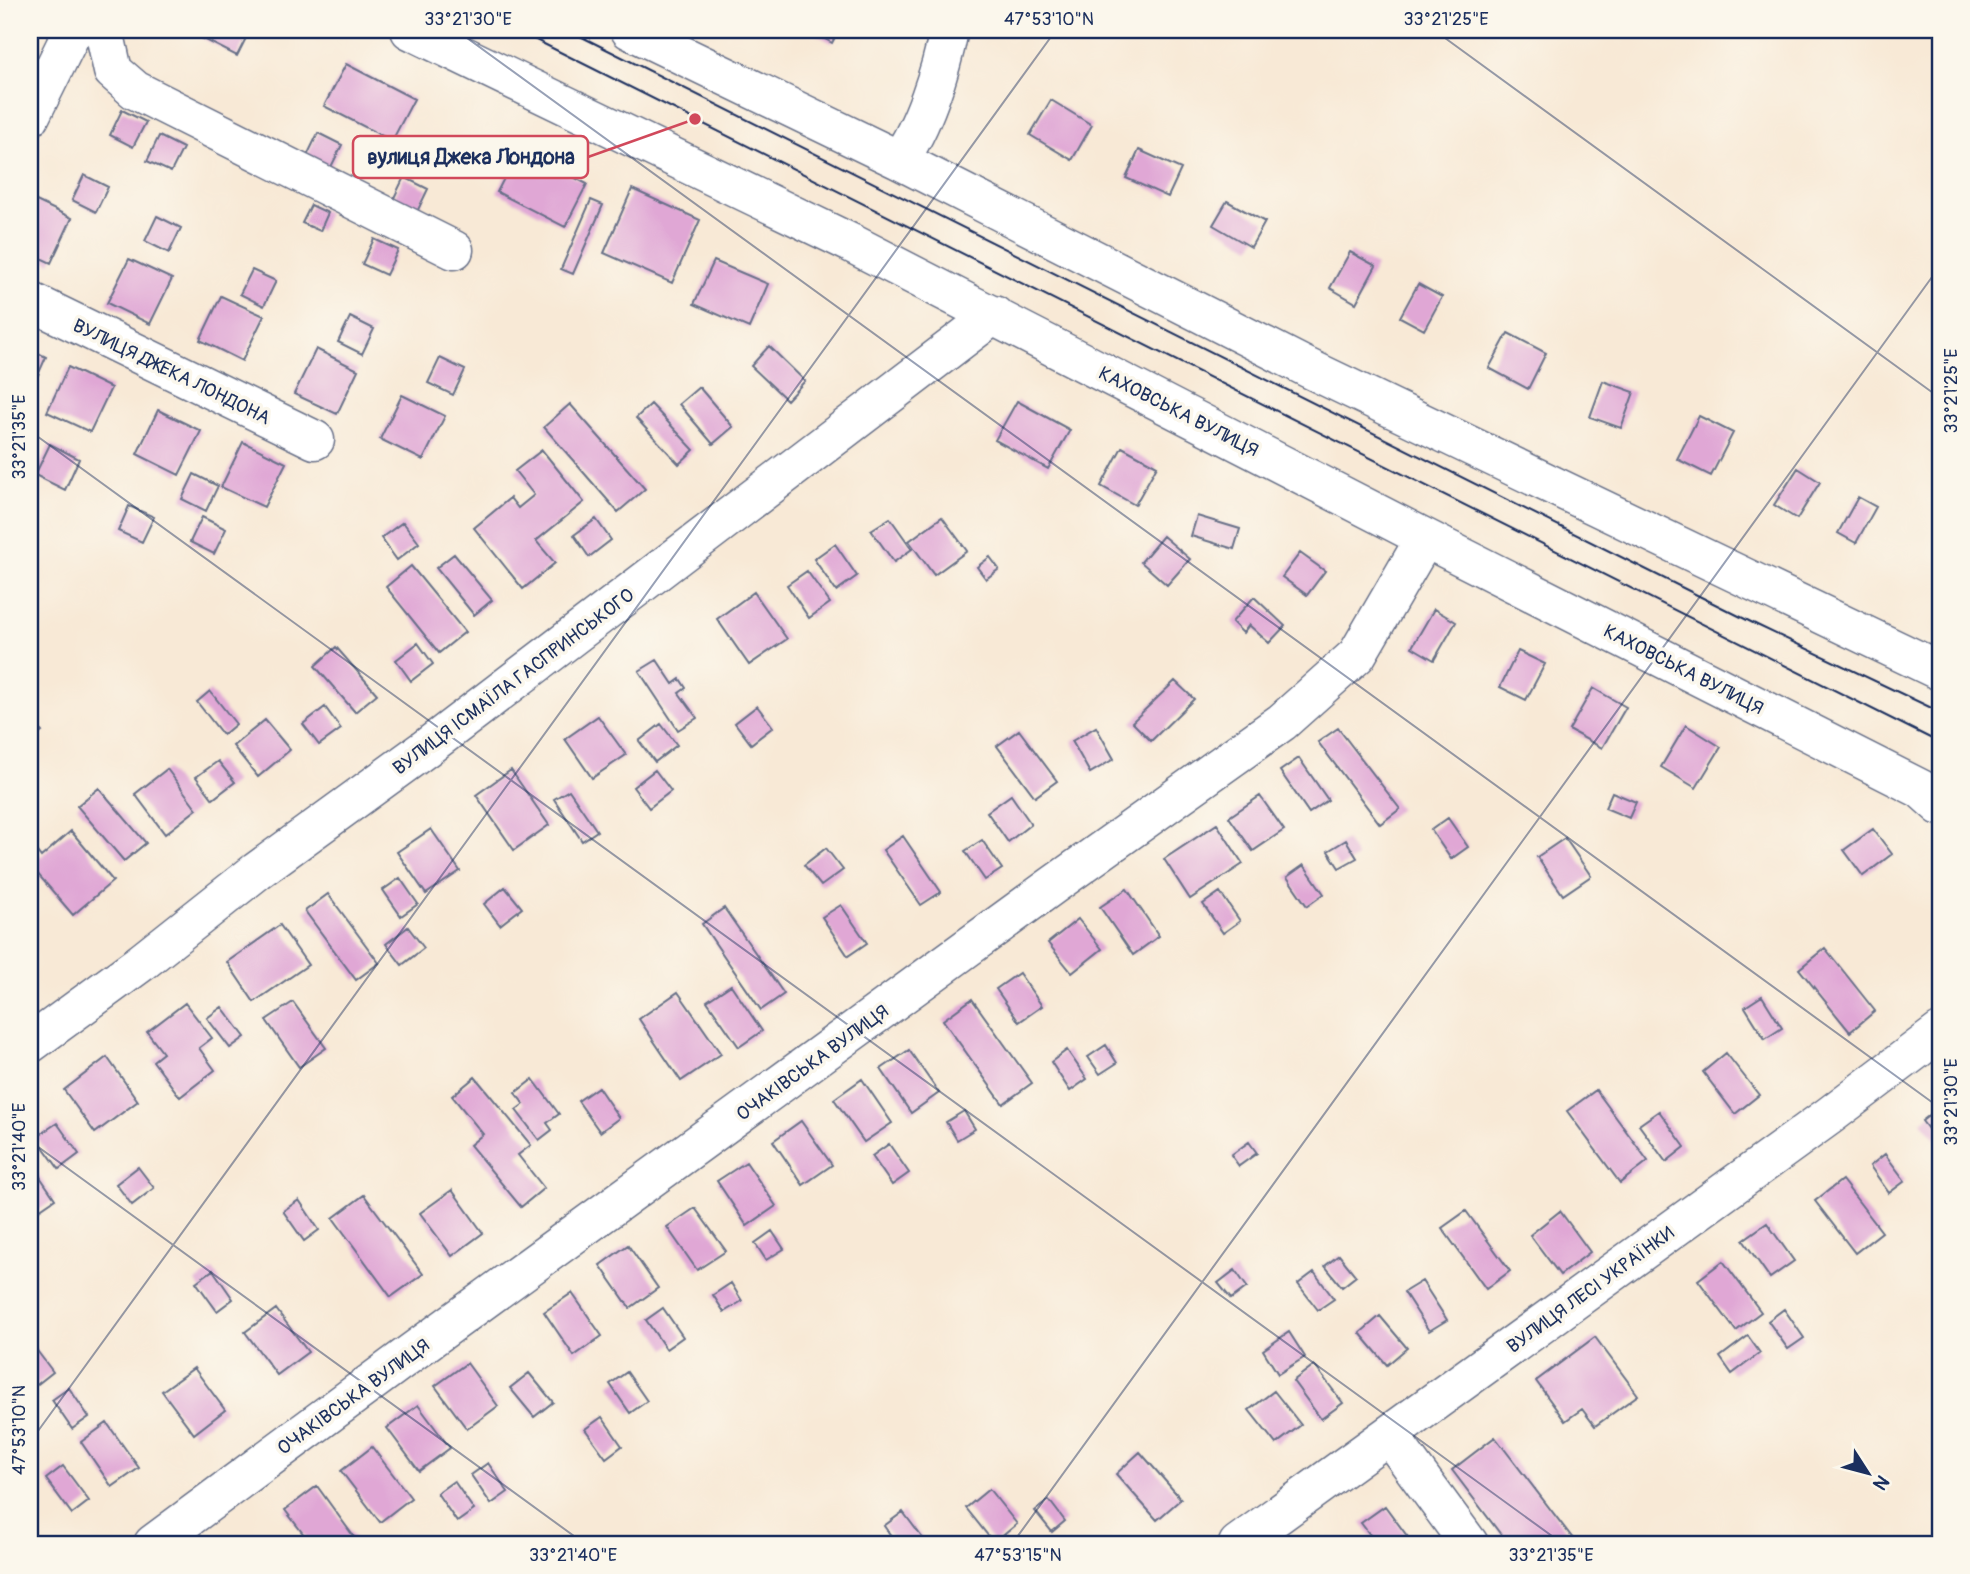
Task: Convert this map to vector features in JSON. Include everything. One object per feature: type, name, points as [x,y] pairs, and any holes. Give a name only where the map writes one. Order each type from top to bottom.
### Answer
[{"type":"street","points":[[30,117],[74,30]]},
{"type":"street","points":[[104,30],[113,71],[135,90],[454,250]]},
{"type":"street","name":"КАХОВСЬКА ВУЛИЦЯ","points":[[410,30],[994,315],[1425,538],[1921,789],[1940,806]]},
{"type":"street","points":[[630,30],[899,160],[1308,368],[1940,671]]},
{"type":"street","points":[[899,160],[910,144],[929,97],[948,30]]},
{"type":"street","name":"ВУЛИЦЯ ДЖЕКА ЛОНДОНА","points":[[30,301],[315,440]]},
{"type":"street","name":"ВУЛИЦЯ ІСМАЇЛА ГАСПРИНСЬКОГО","points":[[30,1044],[142,962],[257,871],[426,748],[994,315]]},
{"type":"street","name":"ОЧАКІВСЬКА ВУЛИЦЯ","points":[[153,1544],[1029,903],[1282,722],[1357,655],[1425,538]]},
{"type":"street","name":"ВУЛИЦЯ ЛЕСІ УКРАЇНКИ","points":[[1238,1544],[1818,1124],[1940,1032]]},
{"type":"street","points":[[1389,1435],[1469,1544]]},
{"type":"building","points":[[186,30],[250,30],[237,56]]},
{"type":"building","points":[[809,30],[839,30],[832,43]]},
{"type":"building","points":[[346,64],[414,99],[392,141],[324,106]]},
{"type":"building","points":[[1051,100],[1092,125],[1072,160],[1030,135]]},
{"type":"building","points":[[122,110],[146,122],[133,147],[110,135]]},
{"type":"building","points":[[318,133],[342,145],[330,169],[306,158]]},
{"type":"building","points":[[159,136],[183,148],[171,172],[147,161]]},
{"type":"building","points":[[519,149],[587,184],[565,227],[497,192]]},
{"type":"building","points":[[1139,150],[1181,169],[1168,197],[1126,178]]},
{"type":"building","points":[[84,175],[108,187],[96,212],[72,200]]},
{"type":"building","points":[[404,177],[428,189],[416,214],[392,202]]},
{"type":"building","points":[[632,189],[700,220],[672,283],[604,253]]},
{"type":"building","points":[[30,198],[72,218],[51,263],[30,253]]},
{"type":"building","points":[[591,200],[603,205],[573,274],[561,269]]},
{"type":"building","points":[[1227,201],[1265,222],[1251,247],[1213,225]]},
{"type":"building","points":[[311,205],[328,213],[320,231],[302,223]]},
{"type":"building","points":[[157,216],[181,228],[169,253],[145,241]]},
{"type":"building","points":[[374,239],[398,250],[386,275],[362,264]]},
{"type":"building","points":[[1350,252],[1376,266],[1356,303],[1330,288]]},
{"type":"building","points":[[129,259],[172,279],[150,324],[107,303]]},
{"type":"building","points":[[714,261],[768,284],[749,328],[694,304]]},
{"type":"building","points":[[252,270],[276,281],[264,306],[240,294]]},
{"type":"building","points":[[1418,284],[1442,297],[1424,330],[1400,317]]},
{"type":"building","points":[[221,296],[264,316],[242,361],[200,340]]},
{"type":"building","points":[[350,317],[374,329],[362,354],[338,342]]},
{"type":"building","points":[[1508,333],[1546,353],[1528,389],[1489,368]]},
{"type":"building","points":[[769,346],[805,381],[787,400],[751,366]]},
{"type":"building","points":[[30,349],[46,357],[38,375],[30,371]]},
{"type":"building","points":[[316,349],[358,370],[337,414],[294,394]]},
{"type":"building","points":[[440,358],[465,370],[453,395],[428,383]]},
{"type":"building","points":[[68,367],[111,388],[90,432],[47,412]]},
{"type":"building","points":[[1603,381],[1634,392],[1621,428],[1590,417]]},
{"type":"building","points":[[699,387],[733,427],[713,444],[679,404]]},
{"type":"building","points":[[402,395],[445,416],[423,460],[380,439]]},
{"type":"building","points":[[1017,401],[1070,430],[1048,469],[995,440]]},
{"type":"building","points":[[570,404],[645,489],[618,512],[544,427]]},
{"type":"building","points":[[651,404],[694,450],[679,464],[636,418]]},
{"type":"building","points":[[158,410],[201,431],[179,475],[137,454]]},
{"type":"building","points":[[1699,416],[1733,433],[1711,476],[1677,459]]},
{"type":"building","points":[[243,442],[286,463],[264,507],[221,487]]},
{"type":"building","points":[[50,444],[79,459],[65,490],[35,475]]},
{"type":"building","points":[[1122,447],[1157,466],[1135,505],[1101,486]]},
{"type":"building","points":[[542,450],[584,502],[536,541],[555,563],[523,589],[474,528],[510,498],[518,508],[534,495],[515,471]]},
{"type":"building","points":[[1798,468],[1820,482],[1797,519],[1774,505]]},
{"type":"building","points":[[194,474],[218,486],[206,511],[182,499]]},
{"type":"building","points":[[1858,497],[1876,507],[1856,543],[1838,533]]},
{"type":"building","points":[[129,506],[154,517],[142,542],[118,531]]},
{"type":"building","points":[[1197,516],[1240,529],[1234,549],[1191,536]]},
{"type":"building","points":[[202,517],[226,529],[214,554],[190,542]]},
{"type":"building","points":[[942,517],[967,551],[934,575],[909,541]]},
{"type":"building","points":[[890,518],[912,549],[894,562],[871,530]]},
{"type":"building","points":[[596,519],[611,540],[589,557],[574,535]]},
{"type":"building","points":[[403,522],[419,543],[397,560],[381,538]]},
{"type":"building","points":[[1163,536],[1190,559],[1167,585],[1141,562]]},
{"type":"building","points":[[835,544],[857,576],[836,591],[814,559]]},
{"type":"building","points":[[1300,553],[1325,571],[1307,595],[1282,577]]},
{"type":"building","points":[[454,554],[492,600],[474,615],[436,568]]},
{"type":"building","points":[[990,557],[999,569],[986,579],[977,567]]},
{"type":"building","points":[[411,566],[465,632],[439,653],[386,587]]},
{"type":"building","points":[[807,571],[830,603],[809,618],[787,585]]},
{"type":"building","points":[[754,592],[787,639],[749,665],[717,619]]},
{"type":"building","points":[[1254,597],[1285,626],[1269,643],[1249,625],[1243,633],[1232,622]]},
{"type":"building","points":[[1434,609],[1456,622],[1434,660],[1412,647]]},
{"type":"building","points":[[418,643],[433,664],[411,681],[396,660]]},
{"type":"building","points":[[336,647],[377,694],[355,712],[315,666]]},
{"type":"building","points":[[1518,651],[1545,664],[1526,700],[1500,687]]},
{"type":"building","points":[[657,660],[673,684],[680,679],[686,688],[679,693],[697,718],[678,730],[639,671]]},
{"type":"building","points":[[1175,681],[1194,699],[1151,741],[1132,722]]},
{"type":"building","points":[[1593,688],[1626,707],[1602,748],[1569,730]]},
{"type":"building","points":[[210,691],[236,724],[223,735],[197,702]]},
{"type":"building","points":[[757,706],[773,727],[751,744],[735,723]]},
{"type":"building","points":[[325,707],[341,729],[319,745],[303,724]]},
{"type":"building","points":[[598,716],[626,755],[592,778],[565,739]]},
{"type":"building","points":[[30,717],[42,732],[30,741]]},
{"type":"building","points":[[265,720],[290,750],[258,777],[233,746]]},
{"type":"building","points":[[661,724],[677,745],[655,762],[639,741]]},
{"type":"building","points":[[1686,725],[1721,747],[1696,788],[1661,767]]},
{"type":"building","points":[[1096,727],[1114,759],[1090,773],[1072,741]]},
{"type":"building","points":[[1338,728],[1400,809],[1380,824],[1318,742]]},
{"type":"building","points":[[1019,730],[1057,781],[1035,797],[997,746]]},
{"type":"building","points":[[1299,758],[1328,800],[1309,813],[1280,771]]},
{"type":"building","points":[[218,761],[235,782],[213,799],[196,777]]},
{"type":"building","points":[[167,769],[197,809],[165,834],[135,794]]},
{"type":"building","points":[[511,770],[549,825],[514,850],[476,795]]},
{"type":"building","points":[[655,770],[671,791],[649,808],[633,787]]},
{"type":"building","points":[[99,788],[146,843],[124,861],[77,806]]},
{"type":"building","points":[[569,790],[597,831],[582,841],[554,799]]},
{"type":"building","points":[[1612,792],[1636,802],[1629,818],[1605,808]]},
{"type":"building","points":[[1011,795],[1031,824],[1008,842],[987,812]]},
{"type":"building","points":[[1260,796],[1284,830],[1253,851],[1229,817]]},
{"type":"building","points":[[1448,818],[1468,847],[1451,859],[1431,830]]},
{"type":"building","points":[[1217,824],[1243,864],[1190,899],[1164,859]]},
{"type":"building","points":[[431,829],[460,871],[426,894],[397,852]]},
{"type":"building","points":[[1873,829],[1892,854],[1863,876],[1844,850]]},
{"type":"building","points":[[71,831],[113,881],[73,915],[30,865],[30,843],[41,857]]},
{"type":"building","points":[[903,836],[941,892],[921,905],[883,850]]},
{"type":"building","points":[[1565,838],[1591,876],[1563,895],[1537,857]]},
{"type":"building","points":[[982,840],[1002,869],[985,880],[965,851]]},
{"type":"building","points":[[1346,840],[1357,858],[1339,868],[1328,851]]},
{"type":"building","points":[[826,848],[843,870],[821,886],[804,865]]},
{"type":"building","points":[[1304,865],[1324,894],[1307,906],[1287,877]]},
{"type":"building","points":[[400,878],[418,904],[401,916],[383,890]]},
{"type":"building","points":[[505,887],[522,908],[500,925],[484,904]]},
{"type":"building","points":[[1127,889],[1159,936],[1133,955],[1100,907]]},
{"type":"building","points":[[1220,892],[1240,921],[1223,933],[1203,904]]},
{"type":"building","points":[[328,894],[379,963],[356,980],[305,911]]},
{"type":"building","points":[[841,905],[867,943],[848,956],[822,917]]},
{"type":"building","points":[[724,908],[784,994],[761,1010],[702,924]]},
{"type":"building","points":[[1078,919],[1102,949],[1072,973],[1048,943]]},
{"type":"building","points":[[280,925],[308,965],[254,1002],[227,962]]},
{"type":"building","points":[[408,927],[424,948],[402,965],[386,944]]},
{"type":"building","points":[[1825,948],[1875,1011],[1850,1032],[1799,969]]},
{"type":"building","points":[[1019,973],[1042,1006],[1019,1022],[996,989]]},
{"type":"building","points":[[731,985],[762,1031],[739,1047],[707,1001]]},
{"type":"building","points":[[678,992],[721,1054],[681,1081],[639,1019]]},
{"type":"building","points":[[1762,996],[1782,1028],[1765,1039],[1745,1007]]},
{"type":"building","points":[[972,999],[1032,1083],[1003,1104],[943,1020]]},
{"type":"building","points":[[293,1002],[326,1048],[299,1067],[266,1020]]},
{"type":"building","points":[[185,1003],[212,1038],[199,1048],[215,1070],[180,1097],[153,1061],[163,1053],[147,1032]]},
{"type":"building","points":[[222,1007],[245,1037],[230,1048],[207,1018]]},
{"type":"building","points":[[1106,1045],[1117,1063],[1100,1074],[1088,1057]]},
{"type":"building","points":[[909,1050],[939,1093],[911,1113],[881,1069]]},
{"type":"building","points":[[1067,1050],[1087,1079],[1070,1091],[1051,1062]]},
{"type":"building","points":[[1726,1053],[1759,1095],[1735,1114],[1703,1072]]},
{"type":"building","points":[[107,1057],[138,1101],[95,1133],[64,1090]]},
{"type":"building","points":[[475,1077],[531,1145],[518,1155],[544,1188],[521,1207],[470,1145],[483,1134],[452,1096]]},
{"type":"building","points":[[533,1079],[559,1114],[547,1123],[552,1130],[539,1140],[516,1110],[524,1104],[515,1093]]},
{"type":"building","points":[[862,1079],[892,1123],[864,1142],[834,1099]]},
{"type":"building","points":[[598,1087],[619,1118],[600,1132],[578,1101]]},
{"type":"building","points":[[1596,1090],[1648,1161],[1620,1183],[1567,1111]]},
{"type":"building","points":[[1940,1107],[1940,1145],[1922,1121]]},
{"type":"building","points":[[964,1111],[975,1129],[957,1140],[946,1122]]},
{"type":"building","points":[[1659,1111],[1685,1147],[1666,1162],[1639,1125]]},
{"type":"building","points":[[801,1121],[832,1165],[803,1185],[773,1141]]},
{"type":"building","points":[[57,1123],[79,1154],[59,1169],[36,1137]]},
{"type":"building","points":[[1249,1142],[1257,1153],[1239,1166],[1231,1155]]},
{"type":"building","points":[[889,1144],[909,1173],[892,1185],[872,1156]]},
{"type":"building","points":[[1885,1154],[1905,1181],[1889,1193],[1870,1166]]},
{"type":"building","points":[[30,1162],[55,1199],[30,1216]]},
{"type":"building","points":[[746,1162],[776,1206],[747,1226],[717,1181]]},
{"type":"building","points":[[138,1167],[154,1188],[132,1205],[116,1184]]},
{"type":"building","points":[[1842,1180],[1882,1232],[1855,1253],[1815,1201]]},
{"type":"building","points":[[452,1190],[483,1233],[452,1256],[420,1213]]},
{"type":"building","points":[[364,1195],[423,1274],[391,1297],[333,1218]]},
{"type":"building","points":[[299,1200],[319,1230],[304,1241],[283,1211]]},
{"type":"building","points":[[695,1208],[726,1251],[697,1270],[667,1227]]},
{"type":"building","points":[[1466,1211],[1510,1271],[1486,1289],[1442,1228]]},
{"type":"building","points":[[1560,1211],[1590,1252],[1560,1275],[1530,1235]]},
{"type":"building","points":[[1767,1223],[1794,1261],[1770,1278],[1743,1240]]},
{"type":"building","points":[[772,1231],[784,1249],[766,1260],[755,1243]]},
{"type":"building","points":[[628,1245],[658,1288],[630,1308],[600,1265]]},
{"type":"building","points":[[1339,1255],[1356,1276],[1342,1287],[1325,1266]]},
{"type":"building","points":[[1723,1261],[1761,1312],[1736,1331],[1698,1280]]},
{"type":"building","points":[[213,1270],[233,1299],[217,1311],[196,1282]]},
{"type":"building","points":[[1235,1270],[1247,1287],[1231,1299],[1218,1283]]},
{"type":"building","points":[[1314,1272],[1334,1299],[1318,1310],[1298,1284]]},
{"type":"building","points":[[1422,1281],[1447,1320],[1429,1331],[1404,1292]]},
{"type":"building","points":[[731,1283],[742,1301],[724,1312],[713,1295]]},
{"type":"building","points":[[572,1293],[602,1336],[574,1356],[544,1312]]},
{"type":"building","points":[[663,1308],[683,1337],[666,1349],[646,1320]]},
{"type":"building","points":[[276,1309],[308,1352],[277,1375],[245,1332]]},
{"type":"building","points":[[1784,1309],[1804,1338],[1788,1349],[1768,1321]]},
{"type":"building","points":[[1380,1316],[1407,1348],[1387,1365],[1360,1333]]},
{"type":"building","points":[[1289,1332],[1305,1357],[1278,1374],[1263,1350]]},
{"type":"building","points":[[1748,1336],[1760,1353],[1732,1374],[1720,1357]]},
{"type":"building","points":[[1595,1337],[1638,1395],[1595,1426],[1582,1409],[1565,1421],[1536,1381]]},
{"type":"building","points":[[32,1344],[53,1372],[34,1387],[30,1381]]},
{"type":"building","points":[[467,1363],[498,1406],[467,1429],[435,1386]]},
{"type":"building","points":[[1314,1365],[1343,1403],[1321,1419],[1293,1381]]},
{"type":"building","points":[[194,1368],[225,1410],[194,1434],[162,1391]]},
{"type":"building","points":[[627,1372],[647,1401],[630,1413],[610,1384]]},
{"type":"building","points":[[529,1373],[553,1402],[534,1417],[510,1388]]},
{"type":"building","points":[[69,1388],[89,1417],[72,1429],[52,1400]]},
{"type":"building","points":[[1274,1391],[1301,1425],[1276,1444],[1249,1410]]},
{"type":"building","points":[[418,1405],[450,1448],[419,1471],[387,1428]]},
{"type":"building","points":[[602,1417],[622,1446],[606,1458],[585,1429]]},
{"type":"building","points":[[107,1423],[139,1468],[112,1487],[81,1442]]},
{"type":"building","points":[[1495,1437],[1577,1544],[1508,1544],[1452,1470]]},
{"type":"building","points":[[372,1447],[411,1498],[380,1522],[341,1471]]},
{"type":"building","points":[[1140,1452],[1181,1499],[1157,1520],[1116,1474]]},
{"type":"building","points":[[488,1463],[508,1492],[491,1504],[471,1475]]},
{"type":"building","points":[[63,1466],[89,1501],[72,1514],[46,1479]]},
{"type":"building","points":[[454,1481],[474,1510],[457,1522],[437,1493]]},
{"type":"building","points":[[317,1486],[359,1544],[311,1544],[285,1510]]},
{"type":"building","points":[[989,1489],[1017,1524],[994,1543],[966,1508]]},
{"type":"building","points":[[1049,1500],[1065,1521],[1052,1532],[1035,1511]]},
{"type":"building","points":[[1385,1506],[1413,1544],[1377,1544],[1361,1523]]},
{"type":"building","points":[[903,1512],[927,1544],[897,1544],[884,1526]]},
{"type":"tram line","points":[[516,30],[1940,743]]},
{"type":"tram line","points":[[568,30],[1757,625],[1940,712]]},
{"type":"place","name":"вулиця Джека Лондона","points":[[695,119]]}]
